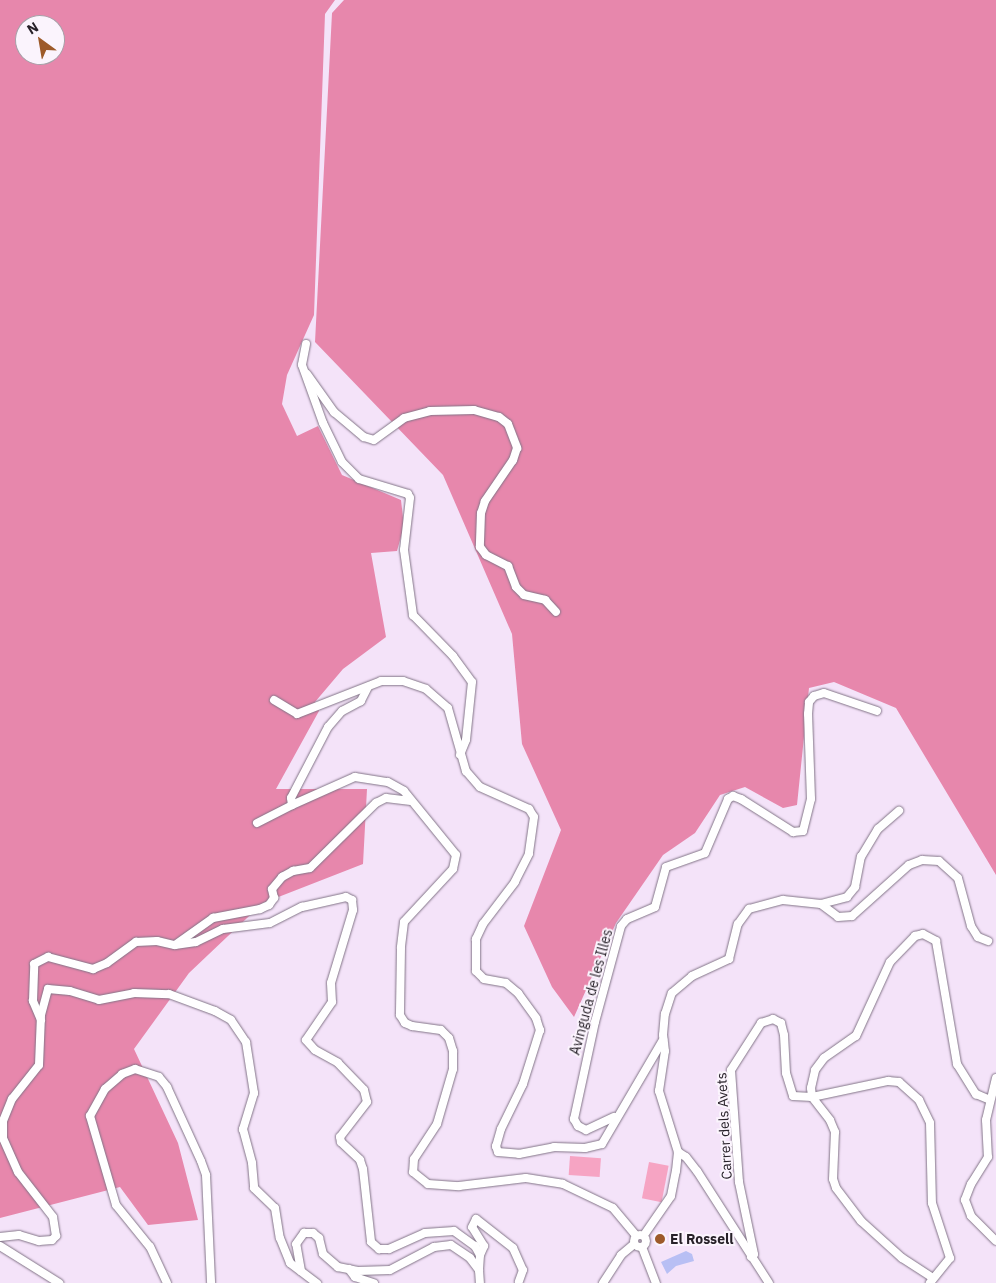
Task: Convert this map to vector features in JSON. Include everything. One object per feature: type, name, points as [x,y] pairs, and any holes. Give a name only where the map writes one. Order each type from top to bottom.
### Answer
[{"type":"street","points":[[306,344],[302,354],[305,373],[323,423],[342,462],[359,480],[408,494],[410,498],[404,550],[413,615],[453,656],[472,682],[466,740],[460,755]]},
{"type":"street","points":[[305,373],[334,412],[364,438],[374,440],[404,418],[430,411],[474,410],[499,417],[508,424],[517,448],[512,460],[485,501],[481,513],[480,547],[486,555],[508,566],[516,587],[524,595],[545,600],[556,612]]},
{"type":"street","points":[[274,700],[297,714],[382,681],[403,681],[435,694],[448,708],[466,771],[480,787],[530,809],[534,817],[529,854],[515,882],[483,924],[476,939],[476,971],[484,979],[506,983],[518,994],[532,1011],[540,1030],[523,1084],[501,1129],[496,1146],[498,1152],[508,1155],[554,1147],[596,1147],[602,1144],[663,1040]]},
{"type":"street","points":[[292,806],[293,790],[328,727],[342,711],[361,701],[368,687]]},
{"type":"street","name":"Avinguda de les Illes","points":[[622,1111],[610,1120],[586,1130],[578,1126],[574,1119],[592,1031],[621,926],[627,919],[655,907],[666,867],[705,853],[728,799],[734,796],[793,832],[803,831],[811,799],[808,714],[809,702],[814,696],[824,693],[876,711]]},
{"type":"street","points":[[257,823],[337,784],[361,777],[397,785],[450,845],[456,861],[442,882],[404,922],[401,948],[400,1015],[405,1023],[412,1026],[441,1030],[449,1038],[453,1051],[453,1069],[437,1124],[414,1159],[413,1172],[418,1179],[433,1185],[459,1186],[526,1178],[563,1184],[613,1208],[646,1240],[642,1247]]},
{"type":"street","points":[[174,945],[213,918],[269,905],[274,898],[272,889],[288,874],[310,868],[376,803],[386,798],[411,801]]},
{"type":"street","points":[[603,1283],[621,1255],[634,1244],[671,1196],[678,1152],[659,1091],[665,1051],[663,1040],[665,1014],[672,994],[692,976],[729,959],[738,924],[749,909],[783,900],[821,904],[850,894],[861,856],[878,829],[899,811]]},
{"type":"street","points":[[821,904],[838,917],[852,916],[909,865],[922,860],[939,861],[949,867],[958,878],[971,926],[978,937],[988,941]]},
{"type":"street","points":[[41,1020],[33,1001],[34,964],[48,957],[93,969],[107,963],[136,942],[157,941],[174,945],[196,942],[223,928],[270,923],[302,907],[346,898],[352,900],[352,910],[331,983],[332,1002],[306,1040],[338,1063],[364,1090],[367,1102],[340,1137],[341,1142],[360,1160],[363,1169],[371,1242],[379,1249],[389,1249],[425,1232],[446,1229],[460,1234],[475,1246],[480,1255]]},
{"type":"street","points":[[812,1097],[888,1082],[899,1082],[919,1100],[930,1124],[932,1203],[950,1258],[931,1281],[861,1221],[836,1188],[833,1179],[834,1132],[830,1120],[812,1097],[815,1070],[824,1058],[856,1036],[890,962],[906,941],[923,934],[936,941],[957,1064],[976,1094],[990,1100]]},
{"type":"street","points":[[0,1237],[19,1236],[39,1241],[52,1240],[56,1236],[53,1217],[18,1172],[4,1138],[3,1121],[12,1099],[39,1065],[41,1020],[48,989],[70,991],[99,1000],[134,993],[169,994],[216,1011],[231,1020],[246,1042],[251,1068],[254,1103],[243,1129],[251,1156],[254,1188],[275,1208],[283,1248],[290,1263],[317,1283]]},
{"type":"street","name":"Carrer dels Avets","points":[[751,1257],[754,1254],[739,1182],[731,1070],[761,1023],[773,1019],[781,1023],[786,1073],[793,1096],[812,1097]]},
{"type":"street","points":[[167,1283],[150,1247],[116,1205],[90,1116],[105,1089],[122,1074],[135,1070],[159,1077],[167,1087],[206,1175],[211,1283]]},
{"type":"street","points":[[996,1078],[990,1100],[986,1136],[988,1157],[971,1184],[965,1200],[971,1216],[996,1241]]},
{"type":"street","points":[[678,1152],[686,1157],[697,1171],[751,1257],[770,1283]]},
{"type":"street","points":[[480,1283],[480,1255],[484,1246],[472,1227],[476,1219],[513,1248],[523,1270],[520,1281]]},
{"type":"street","points":[[302,1273],[295,1252],[299,1237],[304,1233],[313,1233],[319,1238],[323,1254],[338,1268],[390,1270],[434,1247],[451,1245],[470,1258],[479,1270]]},
{"type":"street","points":[[634,1244],[642,1247],[656,1283]]},
{"type":"street","points":[[0,1246],[58,1283]]},
{"type":"street","points":[[348,1269],[355,1276],[374,1283]]},
{"type":"shaded area","points":[[0,0],[335,0],[325,14],[314,315],[287,375],[282,404],[297,436],[318,426],[342,475],[401,500],[404,526],[397,551],[371,553],[386,637],[343,669],[315,702],[319,711],[276,789],[367,789],[363,864],[263,903],[189,973],[134,1049],[178,1143],[198,1220],[148,1225],[120,1187],[0,1218]]},
{"type":"shaded area","points":[[344,0],[996,0],[996,875],[896,708],[834,682],[809,688],[797,805],[783,808],[745,787],[720,795],[695,833],[663,855],[616,923],[574,1017],[552,987],[524,926],[561,830],[522,744],[512,634],[443,475],[315,342],[332,13]]},
{"type":"shaded area","points":[[570,1156],[601,1158],[600,1177],[569,1175]]},
{"type":"shaded area","points":[[649,1162],[669,1166],[662,1202],[642,1198]]},
{"type":"water","points":[[686,1251],[692,1254],[694,1261],[676,1266],[667,1274],[661,1262]]},
{"type":"place","name":"El Rossell","points":[[660,1239]]}]
